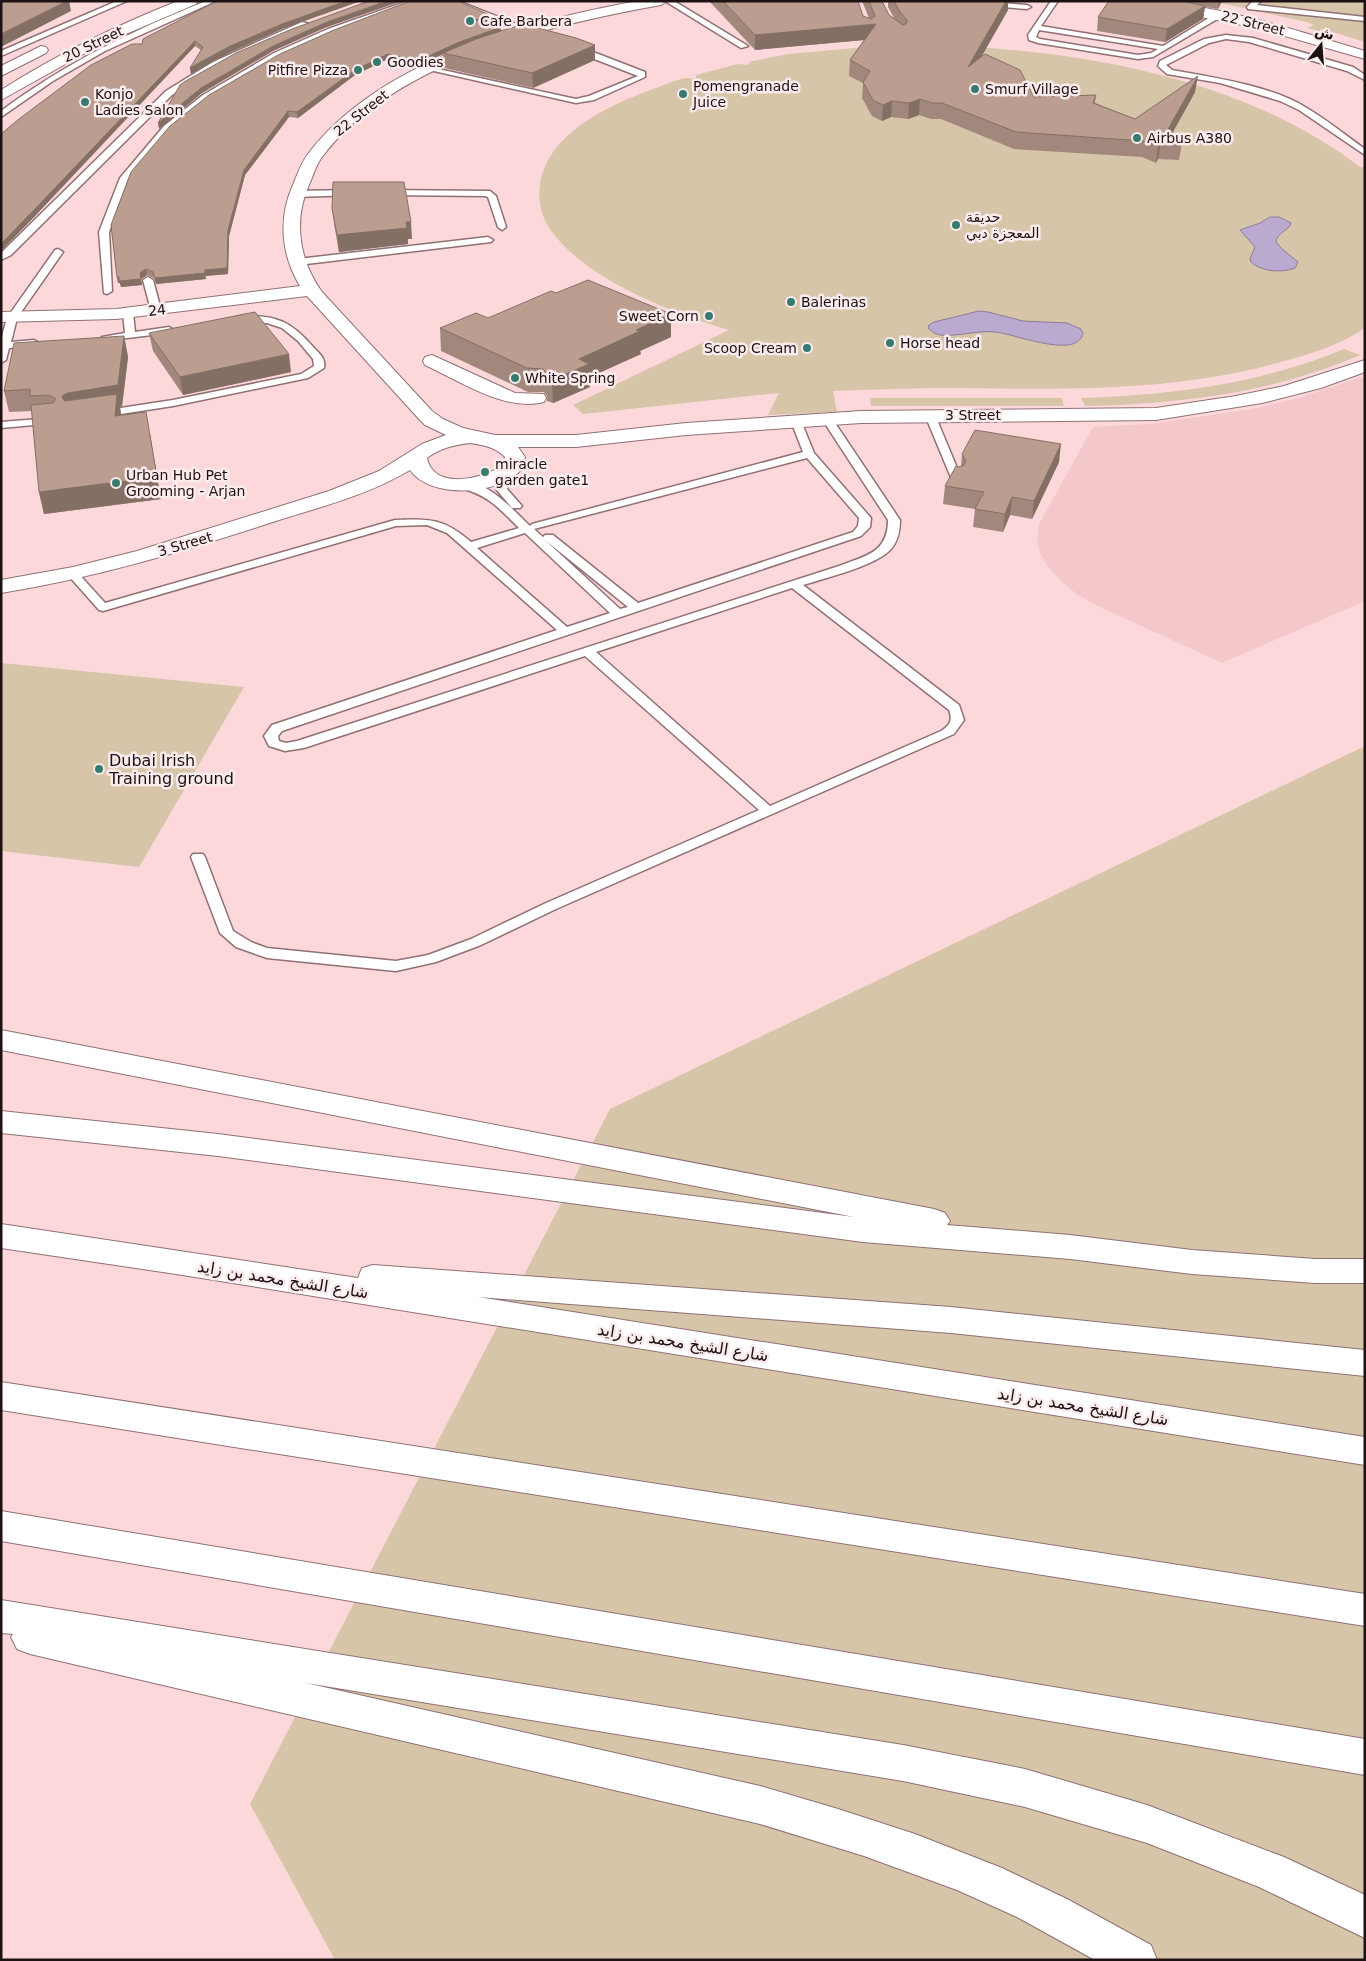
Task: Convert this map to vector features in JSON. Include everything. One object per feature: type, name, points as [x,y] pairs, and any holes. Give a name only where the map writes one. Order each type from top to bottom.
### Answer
[{"type":"main road","name":"20 Street","points":[[1,96],[74,52],[117,31],[191,1]]},
{"type":"main road","name":"22 Street","points":[[470,437],[431,420],[312,290],[298,262],[293,245],[291,227],[300,181],[314,155],[343,124],[381,95],[428,69],[527,31],[591,14],[661,1]]},
{"type":"main road","name":"22 Street","points":[[1139,1],[1220,15],[1301,35],[1365,55]]},
{"type":"main road","name":"20 Street","points":[[1,72],[45,48],[140,6]]},
{"type":"main road","name":"24","points":[[7,318],[128,313],[312,290]]},
{"type":"main road","points":[[391,376],[426,363],[511,398],[537,398]]},
{"type":"main road","name":"3 Street","points":[[1,587],[72,573],[201,540],[365,485],[394,472],[420,454],[444,441],[470,437],[496,441],[576,441],[686,429],[827,419],[930,415],[1156,414],[1204,408],[1273,394],[1328,379],[1365,366]]},
{"type":"main road","points":[[428,478],[420,472],[417,465],[431,420]]},
{"type":"main road","points":[[496,441],[512,451],[515,457],[509,469]]},
{"type":"main road","name":"3 Street","points":[[365,485],[396,480],[428,478],[449,484],[462,485],[485,482],[549,448],[576,441]]},
{"type":"main road","points":[[1,1040],[1070,1247]]},
{"type":"main road","points":[[1,1122],[228,1146],[863,1230],[1070,1247],[1192,1262],[1315,1271],[1365,1271]]},
{"type":"main road","name":"شارع الشيخ محمد بن زايد","points":[[1,1236],[1365,1450]]},
{"type":"main road","points":[[176,1262],[951,1320],[1365,1363]]},
{"type":"main road","points":[[1,1396],[1365,1610]]},
{"type":"main road","points":[[1,1526],[1365,1757]]},
{"type":"main road","points":[[1,1616],[904,1763],[1025,1788],[1146,1824],[1270,1871],[1365,1917]]},
{"type":"main road","points":[[1,1631],[770,1808],[864,1835],[967,1874],[1070,1922],[1136,1960]]},
{"type":"lane","points":[[1,54],[124,1]]},
{"type":"lane","points":[[1,115],[51,79],[113,44],[213,1]]},
{"type":"lane","points":[[107,291],[104,232],[124,178],[167,128],[206,97],[277,55],[331,31],[416,1]]},
{"type":"lane","points":[[451,1],[546,37]]},
{"type":"lane","points":[[668,1],[744,46]]},
{"type":"lane","points":[[1055,1],[1032,38],[1138,57],[1150,56],[1220,15]]},
{"type":"lane","points":[[1236,19],[1258,1]]},
{"type":"lane","points":[[978,4],[1027,7]]},
{"type":"lane","points":[[1251,7],[1365,19]]},
{"type":"lane","points":[[71,16],[84,18]]},
{"type":"lane","points":[[1,258],[169,93],[216,64],[268,39],[310,23]]},
{"type":"lane","points":[[1037,28],[1164,48]]},
{"type":"lane","points":[[1363,75],[1350,69],[1250,40],[1226,37],[1207,41],[1163,63],[1162,66],[1170,72],[1229,83],[1283,99],[1302,108],[1365,153]]},
{"type":"lane","points":[[113,44],[134,45]]},
{"type":"lane","points":[[428,69],[576,101],[591,98],[641,77],[642,74],[572,47]]},
{"type":"lane","points":[[296,194],[364,193]]},
{"type":"lane","points":[[374,193],[487,193],[492,196],[502,228]]},
{"type":"lane","points":[[298,262],[488,240]]},
{"type":"lane","points":[[1,360],[6,345],[7,318],[58,252]]},
{"type":"lane","points":[[148,280],[156,310]]},
{"type":"lane","points":[[128,313],[130,336]]},
{"type":"lane","points":[[91,416],[295,378],[319,368],[318,358],[287,325],[264,318],[226,320]]},
{"type":"lane","points":[[98,339],[181,328]]},
{"type":"lane","points":[[6,345],[42,343]]},
{"type":"lane","points":[[930,415],[957,480]]},
{"type":"lane","points":[[796,421],[809,454],[865,518],[864,527],[857,534],[641,618],[587,651],[299,745],[285,747],[274,743],[271,736],[277,728],[619,614],[641,618],[794,584],[879,554],[890,544],[896,532],[894,520],[827,419]]},
{"type":"lane","points":[[1,425],[54,421]]},
{"type":"lane","points":[[470,546],[809,454]]},
{"type":"lane","points":[[509,469],[500,484],[503,493],[532,528],[619,614]]},
{"type":"lane","points":[[462,485],[487,492],[641,618]]},
{"type":"lane","points":[[72,573],[103,607],[395,523],[417,521],[436,524],[451,531],[566,632]]},
{"type":"lane","points":[[198,857],[228,933],[237,942],[251,949],[267,953],[396,966],[431,959],[476,942],[551,906],[954,729],[958,715],[954,708],[794,584]]},
{"type":"lane","points":[[587,651],[768,811]]},
{"type":"shaded area","points":[[1211,1],[1365,1],[1365,42],[1323,29],[1319,31],[1307,28],[1314,25],[1307,22]]},
{"type":"shaded area","name":"حديقة المعجزة دبي","points":[[866,47],[972,47],[1073,57],[1124,66],[1175,79],[1225,95],[1273,115],[1318,139],[1360,167],[1365,167],[1365,328],[1336,344],[1281,362],[1239,372],[1156,384],[1031,389],[933,388],[833,391],[837,412],[768,415],[779,393],[583,414],[573,405],[729,330],[682,314],[632,292],[607,279],[565,247],[547,224],[542,214],[539,197],[545,167],[554,151],[567,136],[600,113],[618,103],[677,80],[696,78],[696,75],[738,64],[747,65],[750,63],[748,62],[788,54]]},
{"type":"shaded area","points":[[1270,217],[1279,217],[1291,223],[1278,236],[1276,242],[1298,262],[1295,268],[1284,271],[1272,271],[1261,268],[1251,262],[1250,259],[1255,247],[1240,230],[1260,223]]},
{"type":"shaded area","points":[[979,311],[1023,321],[1067,323],[1081,329],[1083,334],[1078,341],[1069,345],[1057,345],[995,332],[940,335],[928,328],[934,322]]},
{"type":"shaded area","points":[[1344,349],[1360,355],[1294,379],[1225,394],[1155,403],[1085,406],[1081,398],[1149,394],[1215,386],[1280,371]]},
{"type":"shaded area","points":[[1365,376],[1365,601],[1222,663],[1078,595],[1048,567],[1040,553],[1037,538],[1039,524],[1093,427],[1149,424],[1252,409],[1298,398]]},
{"type":"shaded area","points":[[870,398],[1062,398],[1064,406],[871,406]]},
{"type":"shaded area","name":"Dubai Irish Training ground","points":[[1,663],[244,687],[139,867],[1,851]]},
{"type":"shaded area","points":[[1365,746],[1365,1960],[335,1960],[250,1804],[610,1109]]},
{"type":"building","points":[[1,1],[67,1],[1,34]]},
{"type":"building","points":[[217,1],[346,1],[282,24],[228,47],[190,68],[203,47],[195,41],[1,244],[1,134],[91,65],[132,44],[142,44],[143,39]]},
{"type":"building","points":[[369,1],[387,1],[327,22],[273,46],[201,88],[158,123],[180,85],[184,82],[236,53],[292,29]]},
{"type":"building","points":[[410,1],[457,1],[488,14],[484,15],[488,16],[475,20],[501,27],[457,43],[418,61],[388,54],[355,70],[297,112],[288,111],[244,170],[228,230],[227,268],[205,270],[205,273],[155,278],[153,272],[146,269],[140,273],[141,279],[119,281],[111,225],[131,172],[170,126],[209,95],[280,54],[334,30]]},
{"type":"building","points":[[723,1],[858,1],[863,16],[871,19],[875,16],[869,1],[882,1],[889,15],[903,25],[907,23],[907,20],[894,1],[1006,1],[968,67],[985,54],[1020,70],[1034,97],[1096,95],[1093,103],[1135,119],[1198,76],[1167,131],[1183,138],[1182,144],[1161,142],[1158,146],[1144,141],[1016,132],[942,103],[932,103],[920,99],[909,103],[892,101],[883,105],[873,100],[863,82],[870,71],[850,60],[876,24],[755,35]]},
{"type":"building","points":[[1109,1],[1182,1],[1205,6],[1167,29],[1098,17]]},
{"type":"building","points":[[523,24],[595,45],[532,73],[443,53],[476,39]]},
{"type":"building","points":[[333,182],[404,182],[411,222],[406,222],[407,228],[337,235],[332,208]]},
{"type":"building","points":[[588,280],[671,314],[636,330],[640,331],[579,359],[589,364],[552,380],[546,377],[547,374],[543,369],[527,368],[440,328],[476,313],[488,318],[551,291],[556,293]]},
{"type":"building","points":[[255,312],[289,354],[180,377],[149,333]]},
{"type":"building","points":[[124,336],[118,385],[68,393],[63,395],[62,398],[65,401],[117,394],[115,416],[146,412],[157,477],[39,492],[31,405],[53,403],[56,399],[49,395],[30,396],[30,389],[4,391],[14,343]]},
{"type":"building","points":[[975,430],[1061,444],[1034,501],[1012,497],[1005,514],[975,509],[984,492],[945,486],[956,466],[964,465],[966,461],[962,454]]},
{"type":"place","name":"Cafe Barbera","points":[[470,21]]},
{"type":"place","name":"Goodies","points":[[377,62]]},
{"type":"place","name":"Pitfire Pizza","points":[[358,70]]},
{"type":"place","name":"Smurf Village","points":[[975,89]]},
{"type":"place","name":"Pomengranade Juice","points":[[683,94]]},
{"type":"place","name":"Konjo Ladies Salon","points":[[85,102]]},
{"type":"place","name":"Airbus A380","points":[[1137,138]]},
{"type":"place","name":"حديقة المعجزة دبي","points":[[956,225]]},
{"type":"place","name":"Balerinas","points":[[791,302]]},
{"type":"place","name":"Sweet Corn","points":[[709,316]]},
{"type":"place","name":"Horse head","points":[[890,343]]},
{"type":"place","name":"Scoop Cream","points":[[807,348]]},
{"type":"place","name":"White Spring","points":[[515,378]]},
{"type":"place","name":"miracle garden gate1","points":[[485,472]]},
{"type":"place","name":"Urban Hub Pet Grooming - Arjan","points":[[116,483]]},
{"type":"place","name":"Dubai Irish Training ground","points":[[99,769]]}]
